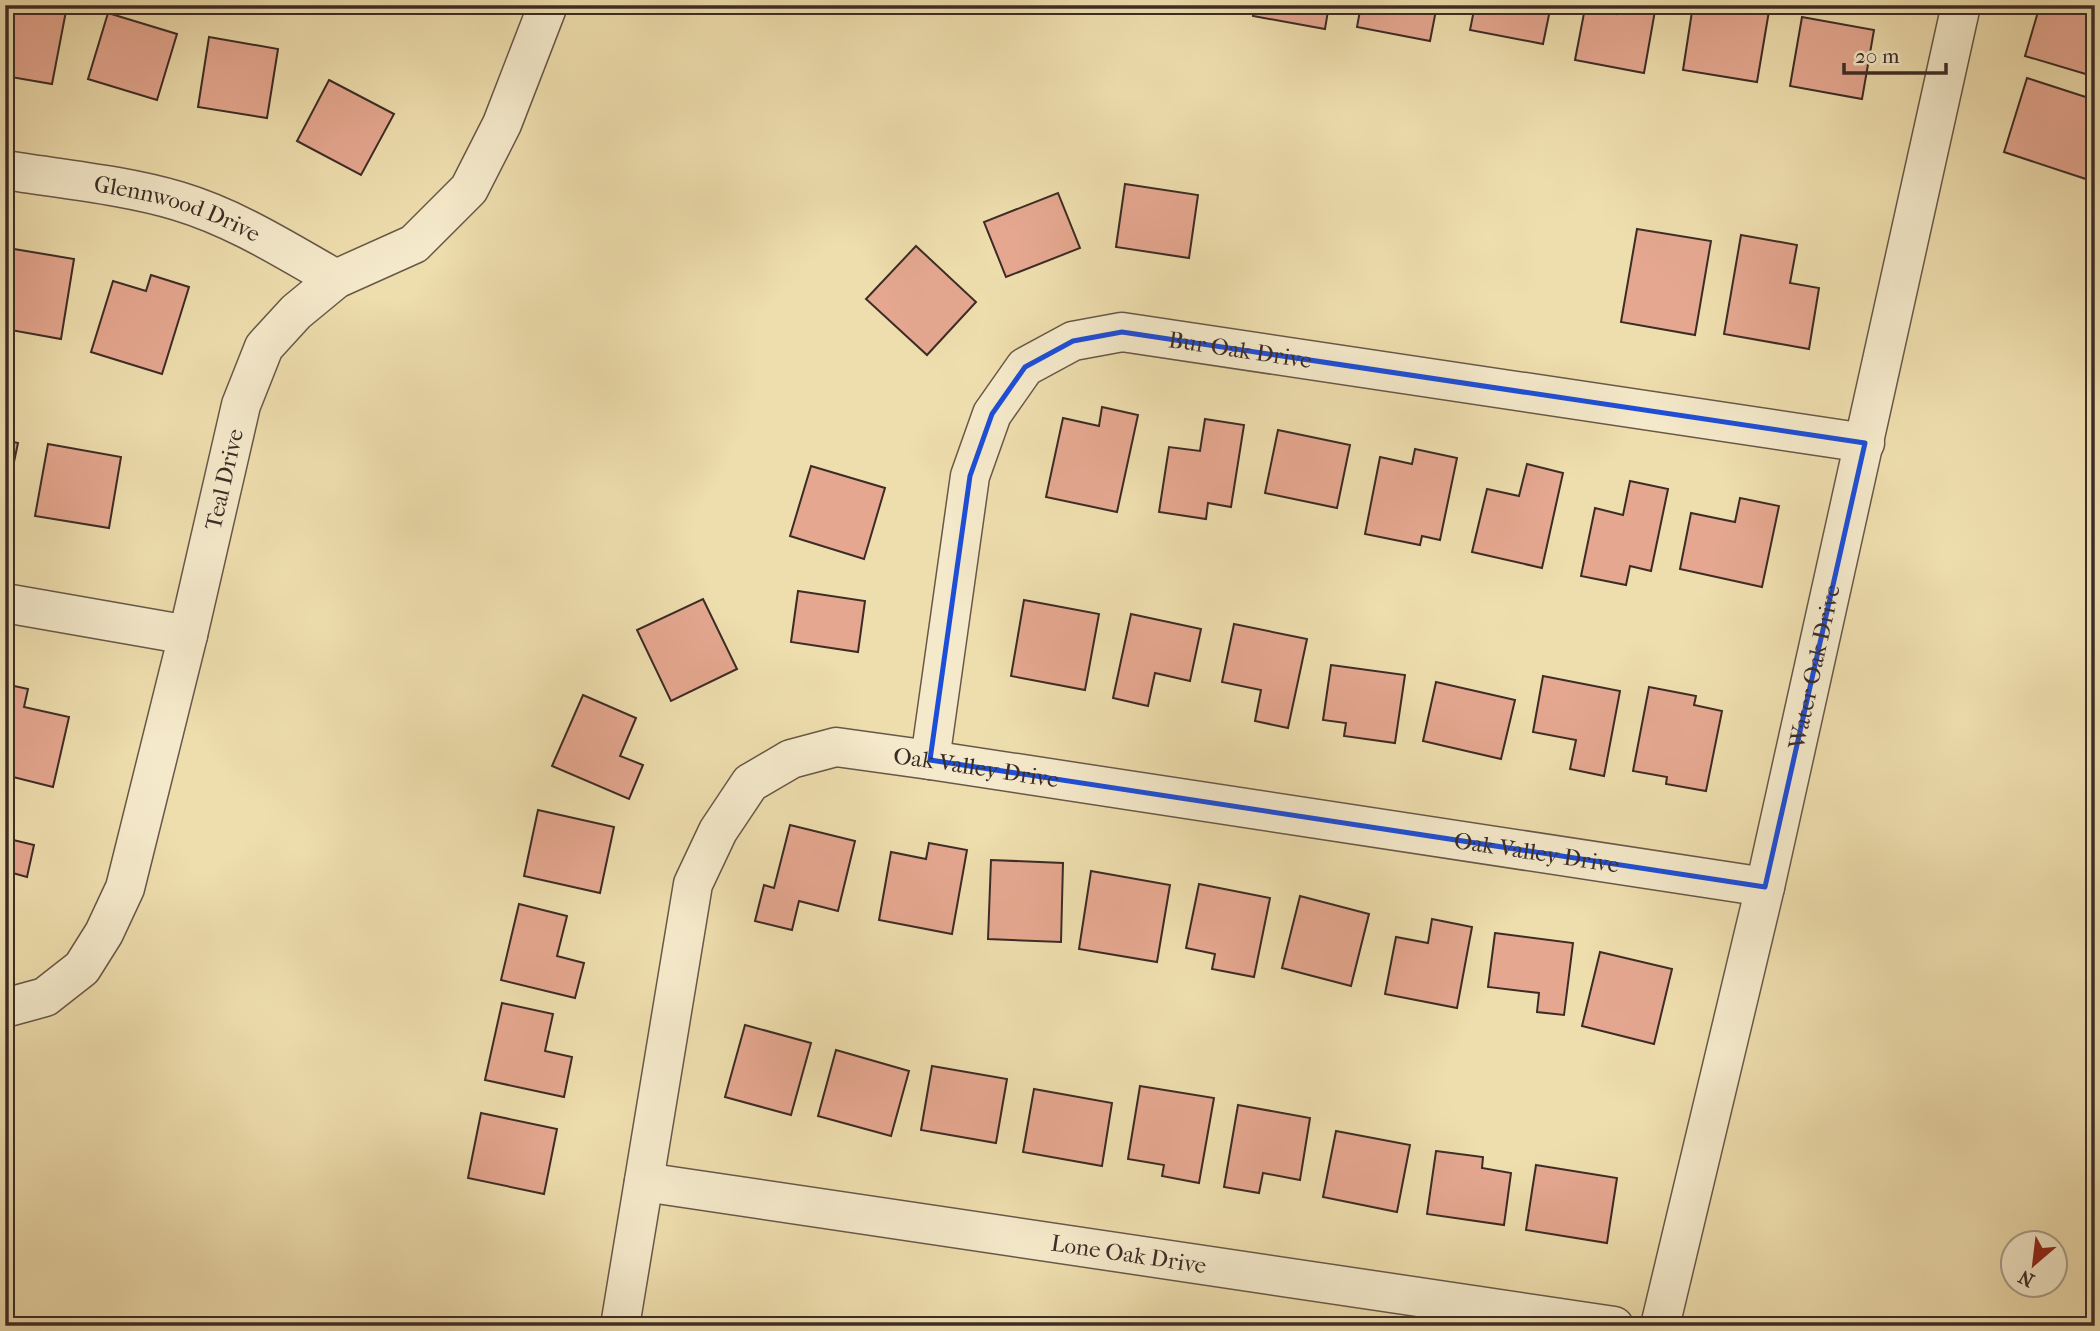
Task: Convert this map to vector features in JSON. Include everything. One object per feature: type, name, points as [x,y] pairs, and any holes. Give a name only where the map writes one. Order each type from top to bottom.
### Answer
[{"type":"street","name":"Teal Drive","points":[[5,1008],[45,997],[82,968],[104,933],[125,888],[188,635],[241,405],[264,347],[296,312],[336,279],[414,244],[469,189],[502,124],[548,5]]},
{"type":"street","name":"Water Oak Drive","points":[[1660,1326],[1765,887],[1961,5]]},
{"type":"street","name":"Glennwood Drive","points":[[5,170],[178,201],[248,229],[336,279]]},
{"type":"street","name":"Bur Oak Drive","points":[[930,760],[970,476],[992,414],[1025,368],[1073,341],[1122,332],[1865,443]]},
{"type":"street","points":[[5,603],[188,635]]},
{"type":"street","name":"Oak Valley Drive","points":[[620,1326],[693,884],[718,831],[750,783],[791,759],[836,747],[1765,887]]},
{"type":"street","name":"Lone Oak Drive","points":[[644,1182],[1614,1326]]},
{"type":"highlighted area","points":[[1122,332],[1865,443],[1765,887],[930,760],[970,476],[992,414],[1025,367],[1073,341]]},
{"type":"building","points":[[7,5],[32,5],[66,11],[52,84],[5,76]]},
{"type":"building","points":[[1255,5],[1329,5],[1325,29],[1253,16]]},
{"type":"building","points":[[1361,5],[1437,5],[1430,41],[1357,27]]},
{"type":"building","points":[[1475,5],[1551,5],[1543,44],[1470,30]]},
{"type":"building","points":[[1618,5],[1656,5],[1644,73],[1575,60],[1585,8],[1616,14]]},
{"type":"building","points":[[1693,5],[1734,5],[1769,11],[1757,82],[1683,70]]},
{"type":"building","points":[[2040,5],[2095,5],[2095,57],[2089,75],[2025,56]]},
{"type":"building","points":[[108,13],[177,34],[157,100],[88,79]]},
{"type":"building","points":[[1802,17],[1874,30],[1862,99],[1790,86]]},
{"type":"building","points":[[209,37],[278,49],[267,118],[198,107]]},
{"type":"building","points":[[2027,78],[2095,100],[2095,182],[2004,152]]},
{"type":"building","points":[[329,80],[394,114],[361,175],[297,141]]},
{"type":"building","points":[[1125,184],[1198,195],[1189,258],[1116,247]]},
{"type":"building","points":[[1058,193],[1080,248],[1006,277],[984,222]]},
{"type":"building","points":[[1637,229],[1711,241],[1695,335],[1621,322]]},
{"type":"building","points":[[1741,235],[1797,245],[1790,283],[1819,288],[1809,349],[1724,334]]},
{"type":"building","points":[[916,246],[976,302],[927,355],[866,299]]},
{"type":"building","points":[[8,248],[74,259],[61,339],[5,329],[5,267]]},
{"type":"building","points":[[151,275],[189,287],[162,374],[91,352],[113,281],[146,291]]},
{"type":"building","points":[[1102,407],[1138,415],[1117,512],[1046,497],[1063,418],[1099,426]]},
{"type":"building","points":[[1205,419],[1244,425],[1231,507],[1208,503],[1206,519],[1159,512],[1169,447],[1200,451]]},
{"type":"building","points":[[1278,430],[1350,445],[1337,508],[1265,493]]},
{"type":"building","points":[[5,440],[18,443],[7,495],[5,495]]},
{"type":"building","points":[[48,444],[121,457],[109,528],[35,516]]},
{"type":"building","points":[[1415,449],[1457,458],[1440,540],[1422,536],[1420,545],[1365,534],[1380,457],[1412,464]]},
{"type":"building","points":[[1527,464],[1563,473],[1542,568],[1472,552],[1487,489],[1519,496]]},
{"type":"building","points":[[811,466],[885,488],[864,559],[790,536]]},
{"type":"building","points":[[1630,481],[1668,489],[1651,571],[1630,566],[1626,585],[1581,576],[1595,508],[1623,515]]},
{"type":"building","points":[[1740,498],[1779,506],[1762,587],[1680,569],[1691,513],[1735,522]]},
{"type":"building","points":[[798,591],[865,601],[858,652],[791,642]]},
{"type":"building","points":[[703,599],[737,669],[671,701],[637,630]]},
{"type":"building","points":[[1024,600],[1099,614],[1085,690],[1011,676]]},
{"type":"building","points":[[1131,614],[1201,629],[1190,681],[1155,673],[1148,706],[1113,698]]},
{"type":"building","points":[[1234,624],[1307,639],[1288,728],[1255,721],[1261,690],[1222,682]]},
{"type":"building","points":[[1331,665],[1405,675],[1395,743],[1344,736],[1346,723],[1323,720]]},
{"type":"building","points":[[1543,676],[1620,691],[1604,776],[1570,769],[1576,740],[1533,732]]},
{"type":"building","points":[[1436,682],[1515,700],[1501,759],[1423,741]]},
{"type":"building","points":[[5,684],[28,689],[24,707],[69,717],[53,787],[5,775]]},
{"type":"building","points":[[1649,687],[1696,696],[1694,705],[1722,711],[1706,791],[1666,784],[1667,777],[1633,771]]},
{"type":"building","points":[[583,695],[636,718],[620,756],[643,765],[629,799],[552,766]]},
{"type":"building","points":[[538,810],[614,827],[600,893],[524,876]]},
{"type":"building","points":[[790,825],[855,841],[838,911],[799,901],[792,930],[755,921],[764,885],[774,888]]},
{"type":"building","points":[[5,838],[34,845],[27,877],[9,872],[5,887]]},
{"type":"building","points":[[929,843],[967,850],[952,934],[879,920],[891,852],[926,859]]},
{"type":"building","points":[[991,860],[1063,863],[1061,942],[988,939]]},
{"type":"building","points":[[1091,871],[1170,885],[1157,962],[1079,949]]},
{"type":"building","points":[[1199,884],[1270,898],[1254,977],[1212,969],[1215,954],[1186,948]]},
{"type":"building","points":[[1300,896],[1369,914],[1351,986],[1282,968]]},
{"type":"building","points":[[519,904],[567,916],[557,956],[584,963],[575,998],[501,980]]},
{"type":"building","points":[[1432,919],[1472,927],[1457,1008],[1385,994],[1396,937],[1428,943]]},
{"type":"building","points":[[1495,933],[1573,943],[1564,1015],[1537,1012],[1539,993],[1488,987]]},
{"type":"building","points":[[1600,952],[1672,969],[1654,1044],[1582,1026]]},
{"type":"building","points":[[502,1003],[553,1014],[545,1051],[572,1057],[564,1097],[485,1080]]},
{"type":"building","points":[[745,1025],[811,1043],[791,1115],[725,1097]]},
{"type":"building","points":[[836,1050],[909,1071],[891,1136],[818,1116]]},
{"type":"building","points":[[932,1066],[1007,1079],[996,1143],[921,1130]]},
{"type":"building","points":[[1140,1086],[1214,1098],[1199,1183],[1162,1176],[1164,1165],[1128,1159]]},
{"type":"building","points":[[1034,1089],[1112,1103],[1102,1166],[1023,1152]]},
{"type":"building","points":[[1238,1105],[1310,1118],[1300,1180],[1263,1173],[1259,1193],[1224,1187]]},
{"type":"building","points":[[481,1113],[557,1129],[544,1194],[468,1178]]},
{"type":"building","points":[[1336,1131],[1410,1145],[1397,1212],[1323,1197]]},
{"type":"building","points":[[1436,1151],[1483,1157],[1482,1168],[1511,1173],[1504,1225],[1427,1214]]},
{"type":"building","points":[[1536,1165],[1617,1178],[1607,1243],[1526,1230]]}]
